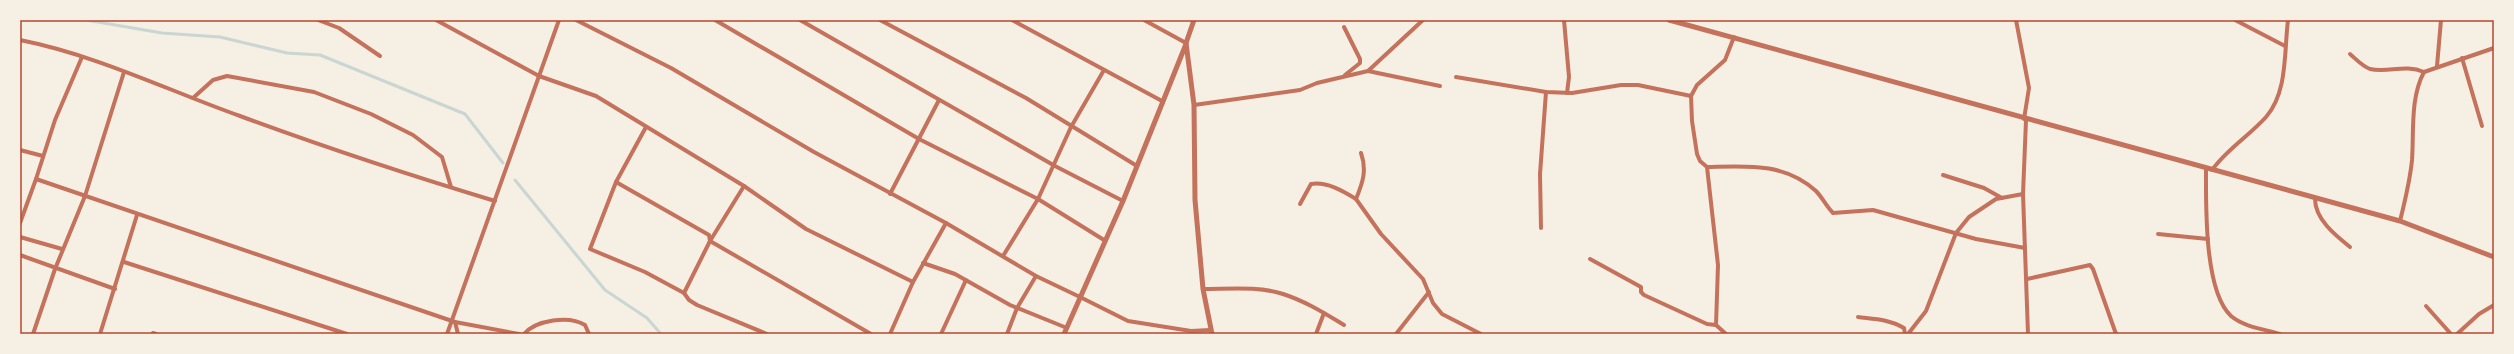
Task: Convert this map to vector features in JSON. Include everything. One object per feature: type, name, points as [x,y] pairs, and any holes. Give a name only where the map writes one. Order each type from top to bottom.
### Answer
[{"type":"street","points":[[318,20],[339,28],[380,56]]},
{"type":"street","points":[[436,20],[539,76],[596,96],[744,186],[806,229],[913,282]]},
{"type":"street","points":[[447,334],[453,321],[559,20]]},
{"type":"street","points":[[576,20],[671,68],[814,152],[946,223],[1036,276],[1080,298],[1128,321],[1191,332],[1211,332],[1203,289],[1195,200],[1194,105],[1186,43]]},
{"type":"street","points":[[715,20],[919,139],[1038,199],[1104,240]]},
{"type":"street","points":[[800,20],[1055,166],[1123,201]]},
{"type":"street","points":[[880,20],[1026,98],[1136,166]]},
{"type":"street","points":[[1012,20],[1162,101]]},
{"type":"street","points":[[1144,20],[1186,43]]},
{"type":"street","points":[[1064,334],[1104,240],[1123,201],[1194,20]]},
{"type":"street","points":[[1368,71],[1423,20]]},
{"type":"street","points":[[1564,20],[1569,76],[1567,93]]},
{"type":"street","points":[[1671,20],[2025,120],[2400,221],[2494,257]]},
{"type":"street","points":[[2016,20],[2029,88],[2025,120],[2023,194],[2028,334]]},
{"type":"street","points":[[2235,20],[2285,46]]},
{"type":"street","points":[[2280,334],[2245,324],[2231,316],[2221,302],[2209,260],[2209,170],[2229,149],[2268,116],[2275,103],[2281,87],[2288,20]]},
{"type":"street","points":[[2437,66],[2440,20]]},
{"type":"street","points":[[1344,27],[1360,59],[1360,63],[1345,75]]},
{"type":"street","points":[[1734,37],[1725,60],[1697,85],[1691,96],[1692,121],[1697,154],[1700,161],[1707,167],[1765,166],[1805,182],[1817,192],[1833,213],[1873,210],[1956,234],[2025,248]]},
{"type":"street","points":[[20,40],[44,45],[82,57],[385,167],[495,201]]},
{"type":"street","points":[[2400,221],[2407,194],[2412,163],[2415,92],[2424,72],[2437,66],[2494,48]]},
{"type":"street","points":[[2350,54],[2363,66],[2371,69],[2413,68],[2424,72]]},
{"type":"street","points":[[20,223],[55,120],[82,57]]},
{"type":"street","points":[[2462,58],[2482,126]]},
{"type":"street","points":[[1003,256],[1038,199],[1055,166],[1071,127],[1104,70]]},
{"type":"street","points":[[1194,105],[1300,90],[1345,75],[1368,71],[1440,86]]},
{"type":"street","points":[[33,334],[62,249],[85,196],[124,72]]},
{"type":"street","points":[[193,98],[213,80],[227,76],[314,92],[371,114],[413,135],[442,157],[451,187]]},
{"type":"street","points":[[1456,76],[1546,92],[1567,93],[1621,85],[1638,85],[1691,96]]},
{"type":"street","points":[[1541,228],[1540,174],[1546,92]]},
{"type":"street","points":[[890,194],[939,100]]},
{"type":"street","points":[[646,127],[616,182],[590,248],[645,272],[684,293],[689,300],[697,305],[767,334]]},
{"type":"street","points":[[20,150],[43,156]]},
{"type":"street","points":[[1356,199],[1363,182],[1365,166],[1361,153]]},
{"type":"street","points":[[1707,167],[1718,265],[1716,325]]},
{"type":"street","points":[[1944,175],[1984,188],[2003,199]]},
{"type":"street","points":[[36,179],[137,215],[453,321],[519,334]]},
{"type":"street","points":[[616,182],[710,235],[710,241]]},
{"type":"street","points":[[1300,204],[1311,184],[1318,183],[1333,187],[1356,199],[1380,234],[1414,266],[1423,279],[1428,292],[1442,314],[1481,334]]},
{"type":"street","points":[[684,293],[710,241],[744,186]]},
{"type":"street","points":[[1906,334],[1926,311],[1956,234],[1969,217],[1996,199],[2003,199],[2023,194]]},
{"type":"street","points":[[2315,199],[2315,208],[2331,232],[2350,247]]},
{"type":"street","points":[[100,334],[124,262],[137,215]]},
{"type":"street","points":[[890,334],[913,282],[946,223]]},
{"type":"street","points":[[2158,234],[2208,239]]},
{"type":"street","points":[[20,237],[62,249]]},
{"type":"street","points":[[710,241],[871,334]]},
{"type":"street","points":[[20,255],[55,269],[115,288]]},
{"type":"street","points":[[1590,259],[1641,287],[1644,295],[1707,324],[1716,325],[1726,334]]},
{"type":"street","points":[[124,262],[347,334]]},
{"type":"street","points":[[923,263],[966,280],[1018,308],[1067,328]]},
{"type":"street","points":[[2027,279],[2090,265],[2093,269],[2116,334]]},
{"type":"street","points":[[1007,334],[1018,308],[1036,276]]},
{"type":"street","points":[[941,334],[966,280]]},
{"type":"street","points":[[1203,289],[1282,293],[1324,313],[1344,325]]},
{"type":"street","points":[[1396,334],[1428,292]]},
{"type":"street","points":[[2457,334],[2479,314],[2494,305]]},
{"type":"street","points":[[2426,306],[2451,334]]},
{"type":"street","points":[[1316,334],[1324,313]]},
{"type":"street","points":[[1858,317],[1885,320],[1904,328],[1906,334]]},
{"type":"street","points":[[453,321],[458,334]]},
{"type":"street","points":[[524,334],[538,324],[573,321],[585,325],[589,334]]},
{"type":"waterway","points":[[86,20],[162,33],[220,37],[287,53],[320,55],[465,114],[503,163]]},
{"type":"waterway","points":[[515,180],[605,290],[647,318],[661,334]]}]
